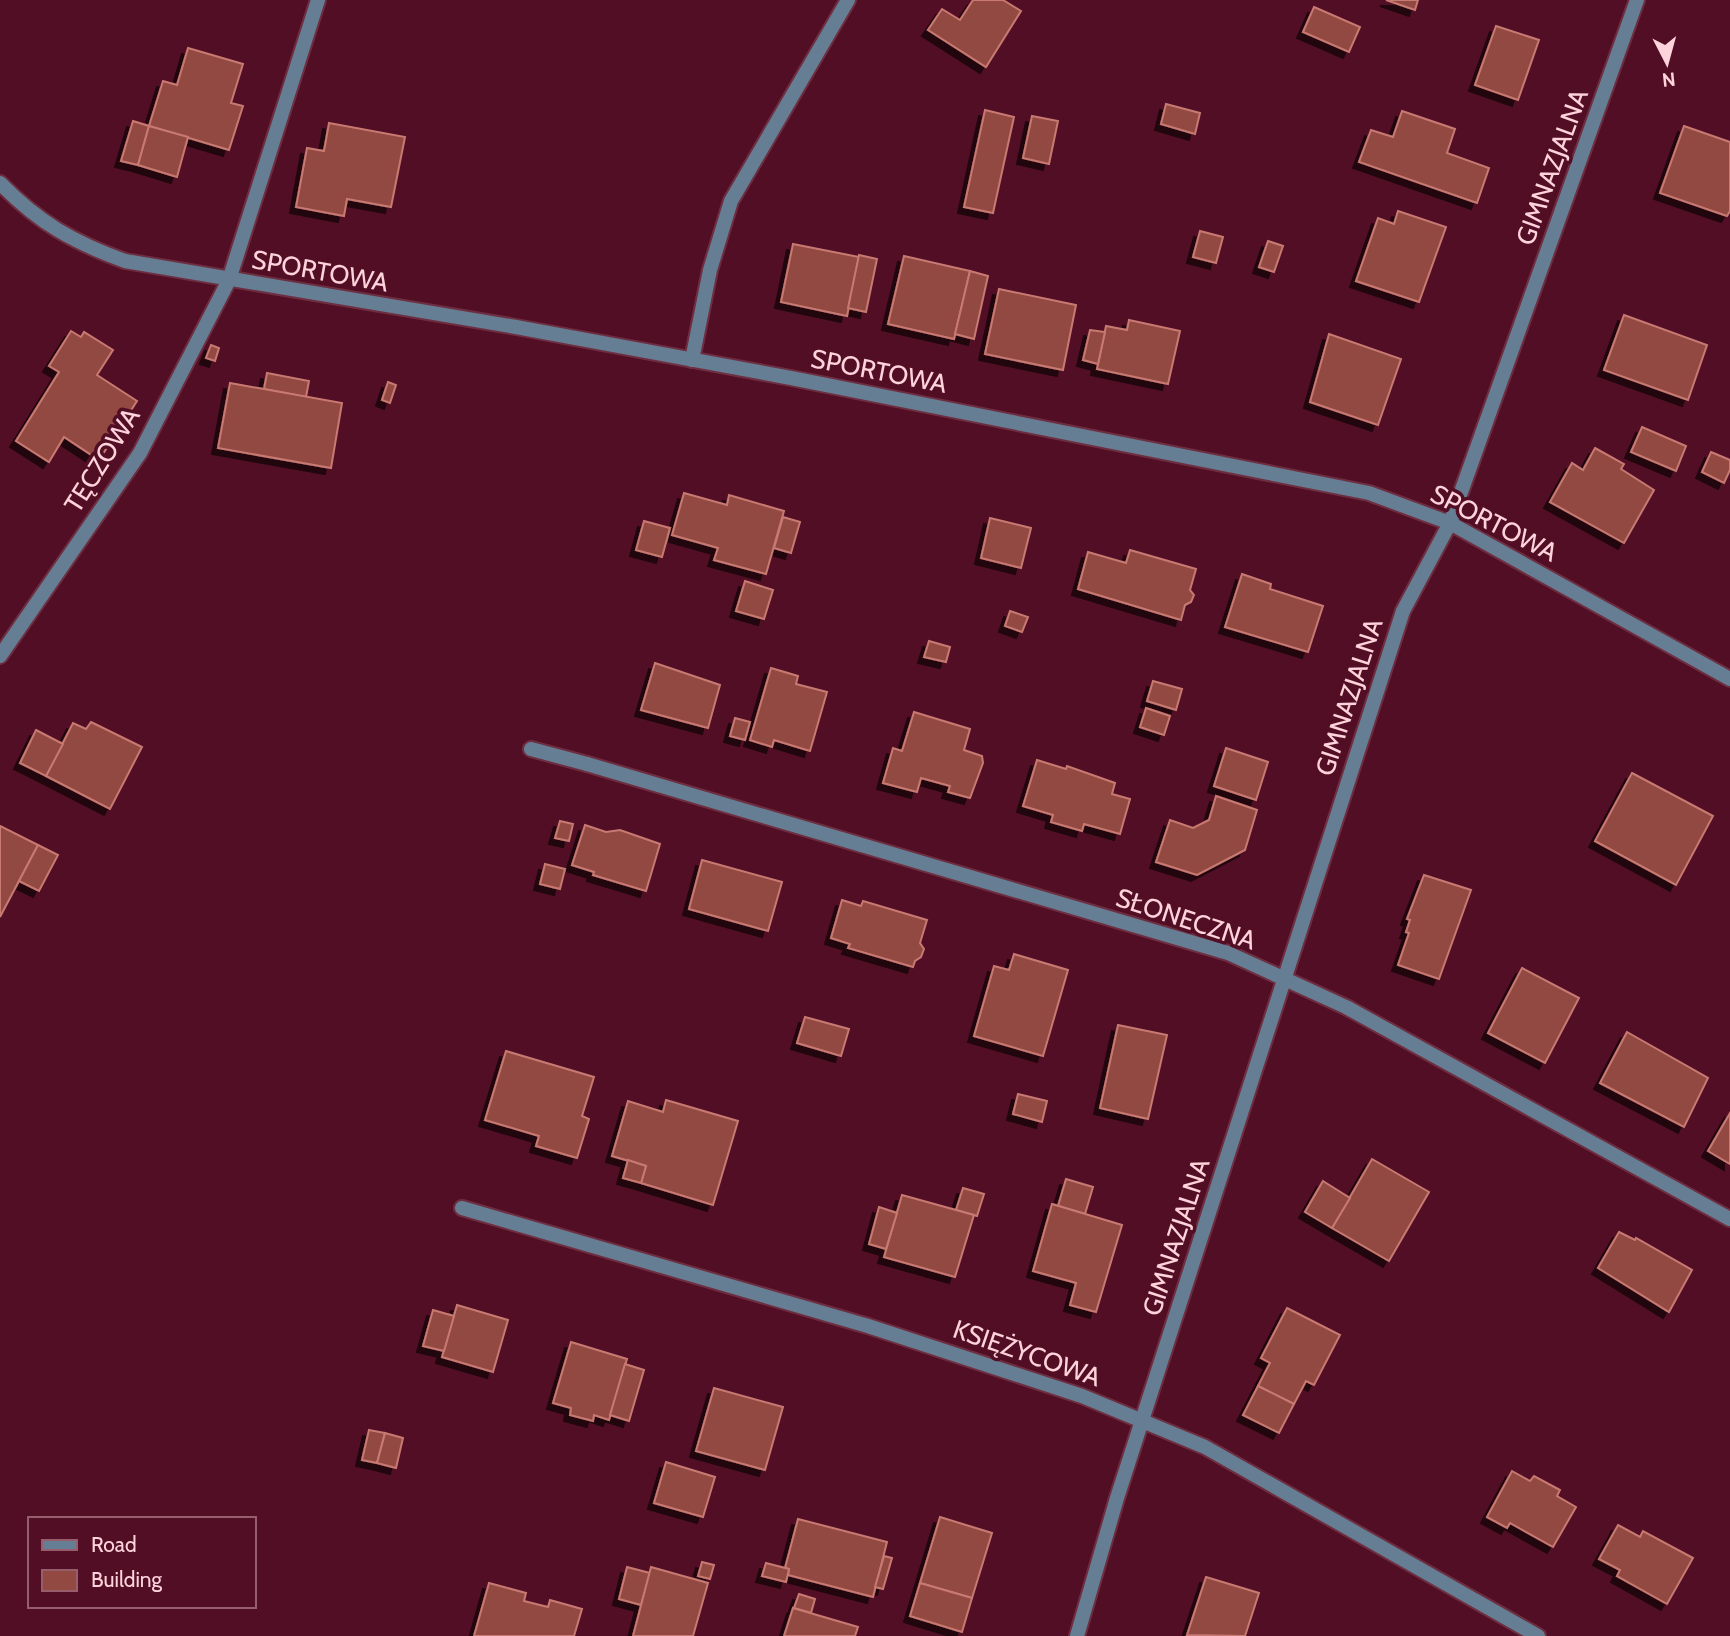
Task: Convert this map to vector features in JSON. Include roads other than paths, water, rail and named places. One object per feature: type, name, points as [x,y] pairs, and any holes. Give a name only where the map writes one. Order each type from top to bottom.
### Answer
[{"type":"street","name":"TĘCZOWA","points":[[0,656],[140,453],[229,280],[318,0]]},
{"type":"street","points":[[692,360],[710,270],[731,201],[848,0]]},
{"type":"street","name":"GIMNAZJALNA","points":[[1077,1636],[1116,1498],[1144,1422],[1403,611],[1450,523],[1637,0]]},
{"type":"street","name":"SPORTOWA","points":[[0,183],[24,208],[78,244],[125,261],[692,360],[1369,493],[1450,523],[1730,678]]},
{"type":"street","name":"SŁONECZNA","points":[[531,749],[1228,953],[1346,1007],[1730,1219]]},
{"type":"street","name":"KSIĘŻYCOWA","points":[[462,1208],[868,1326],[1082,1396],[1205,1447],[1538,1636]]}]
